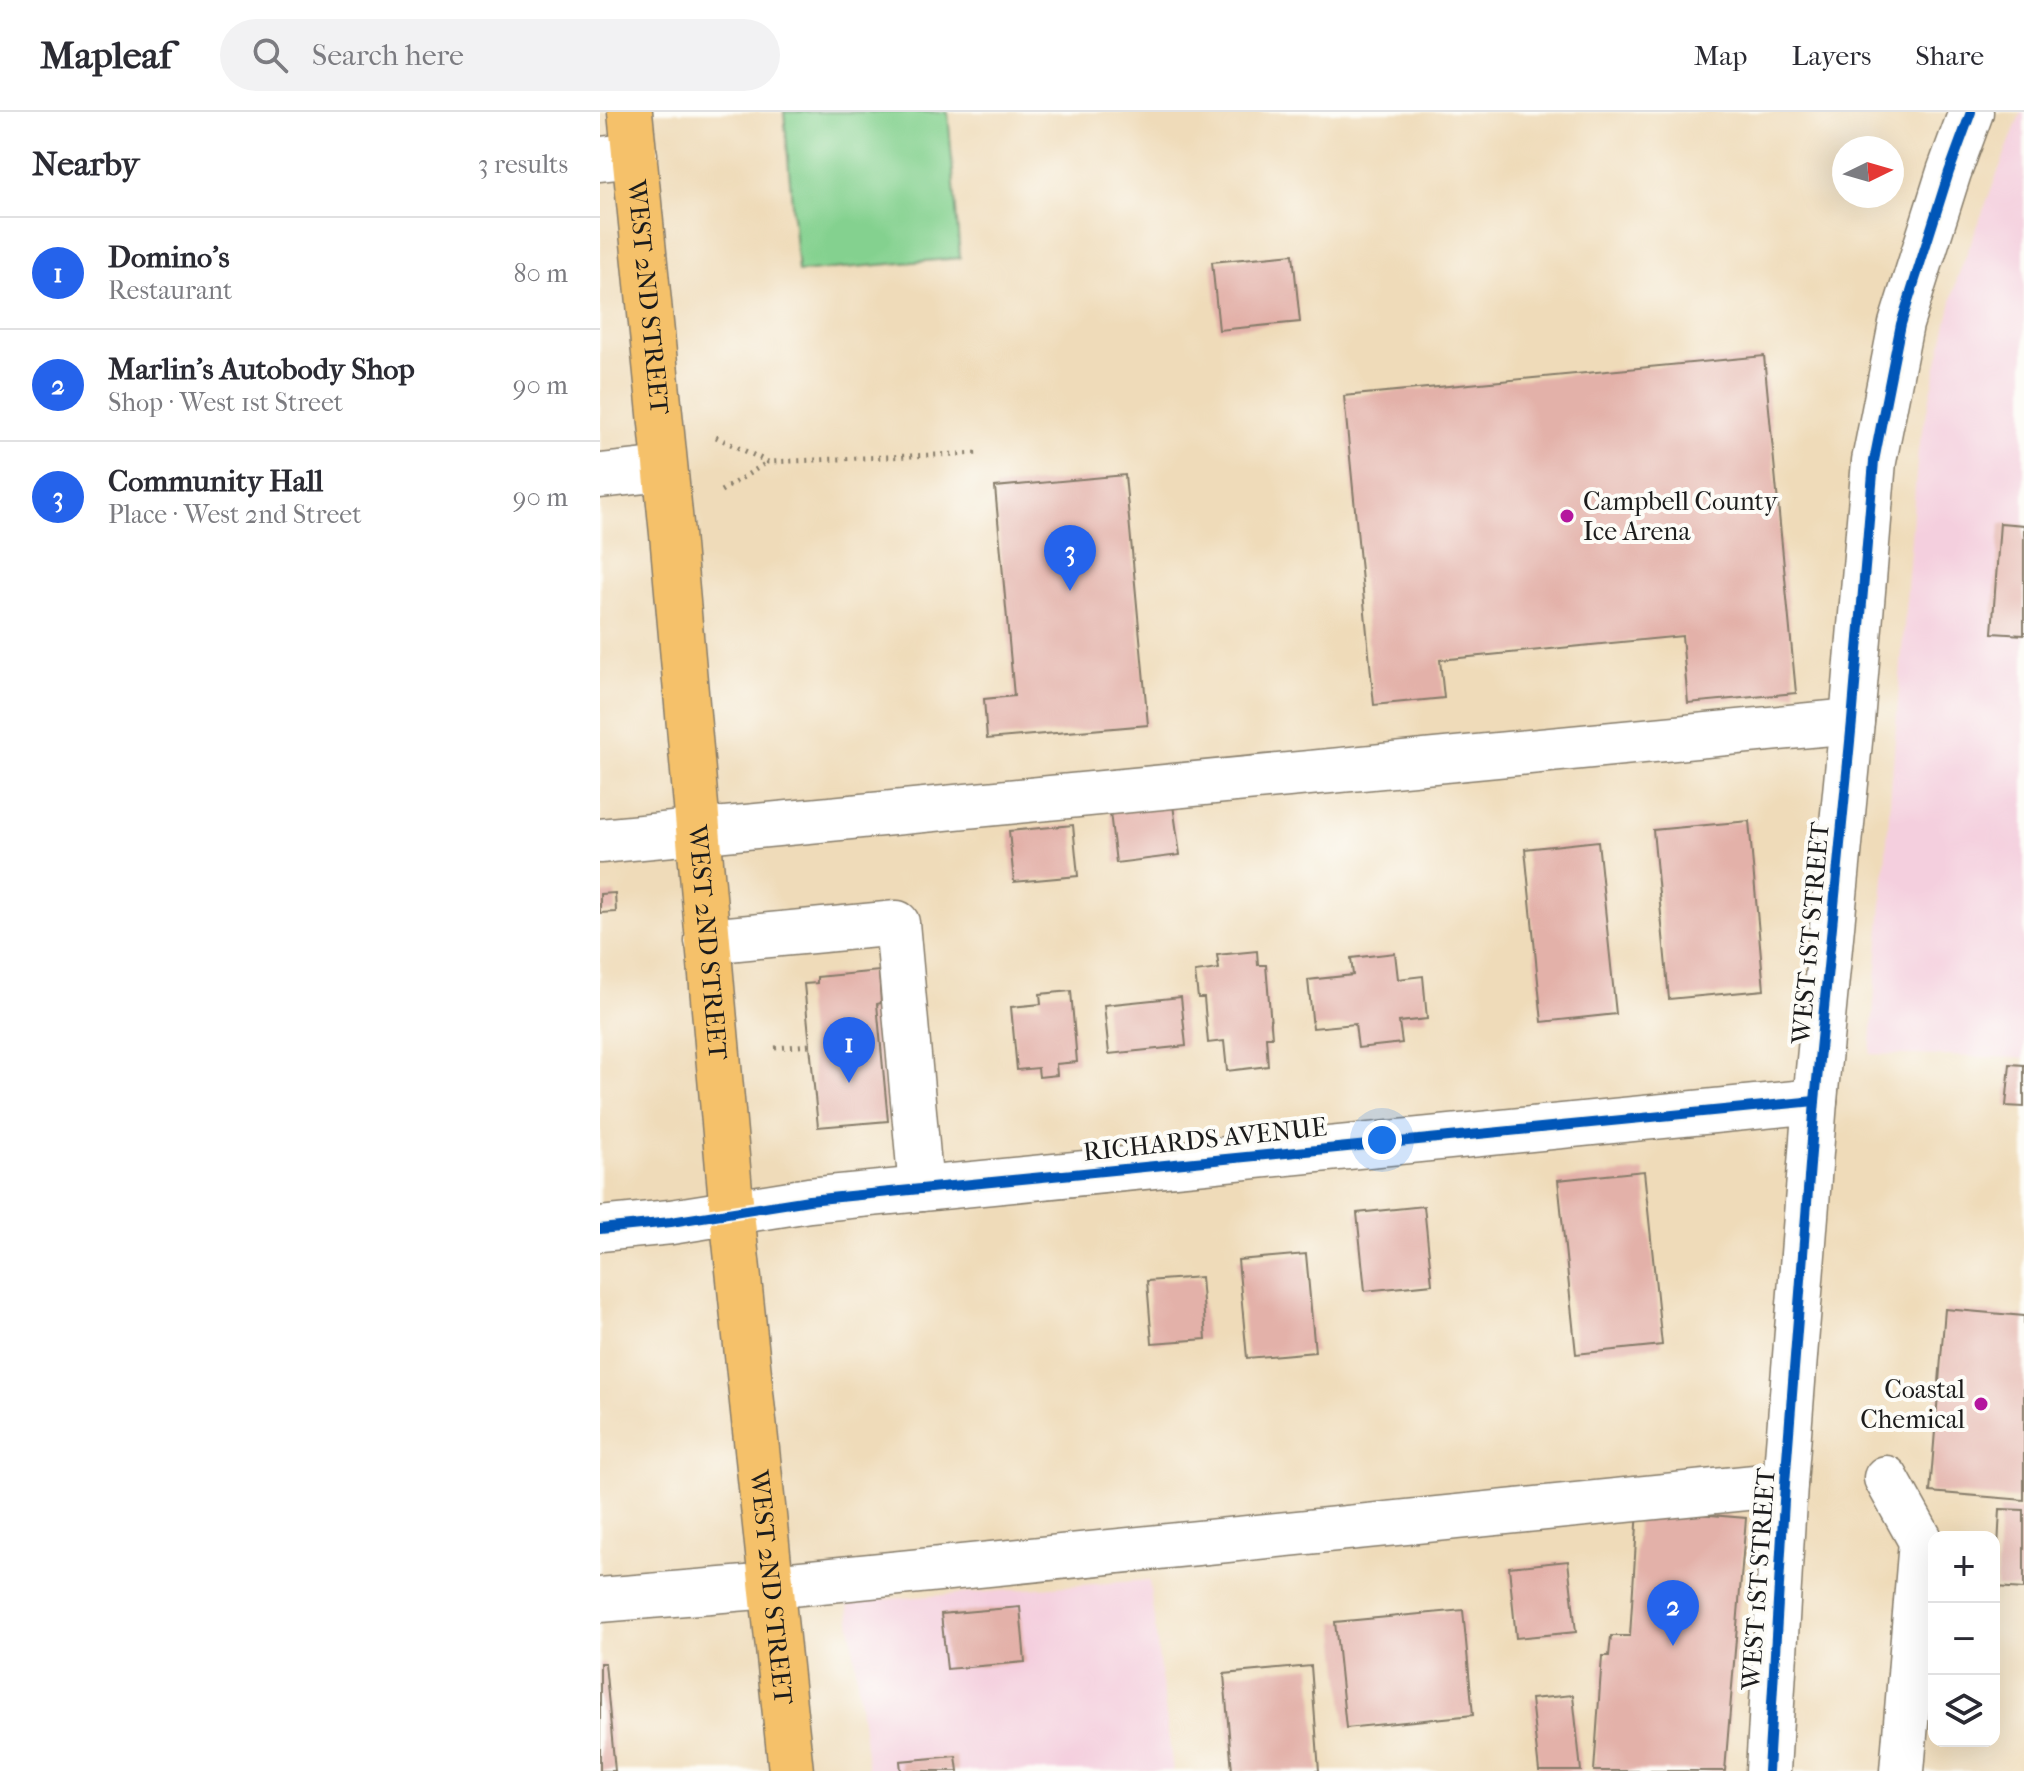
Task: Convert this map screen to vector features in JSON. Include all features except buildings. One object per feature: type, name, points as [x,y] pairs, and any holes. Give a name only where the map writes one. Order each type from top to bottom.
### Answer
[{"type":"main road","name":"WEST 2ND STREET","points":[[630,112],[617,157],[665,469],[732,1213],[791,1771]]},
{"type":"street","name":"WEST 1ST STREET","points":[[1768,1771],[1785,1484],[1815,1101],[1874,461],[1901,324],[1971,112]]},
{"type":"street","points":[[600,476],[665,469]]},
{"type":"street","points":[[600,841],[1852,721]]},
{"type":"street","points":[[707,941],[897,923],[921,1189]]},
{"type":"street","name":"RICHARDS AVENUE","points":[[600,1229],[809,1200],[1815,1101]]},
{"type":"street","points":[[1886,1478],[1921,1541],[1902,1771]]},
{"type":"street","points":[[600,1600],[771,1586],[1785,1484]]},
{"type":"path","points":[[716,437],[768,462],[981,453]]},
{"type":"path","points":[[721,491],[768,462]]},
{"type":"path","points":[[775,1048],[810,1045]]},
{"type":"shaded area","points":[[2021,112],[2024,112],[2024,1058],[1870,1054],[1918,450],[1957,279]]},
{"type":"shaded area","points":[[1149,1580],[1173,1771],[868,1771],[848,1602]]},
{"type":"green space","points":[[784,112],[948,112],[960,258],[798,272]]},
{"type":"cycle path","points":[[1768,1771],[1785,1484],[1815,1101],[1874,461],[1901,324],[1971,112]]},
{"type":"cycle path","points":[[600,1229],[671,1222],[809,1200],[1815,1101]]},
{"type":"place","name":"Campbell County Ice Arena","points":[[1567,516]]},
{"type":"place","name":"Community Hall","points":[[1070,591]]},
{"type":"place","name":"Domino's","points":[[849,1083]]},
{"type":"place","name":"Coastal Chemical","points":[[1981,1404]]},
{"type":"place","name":"Marlin's Autobody Shop","points":[[1673,1646]]}]
